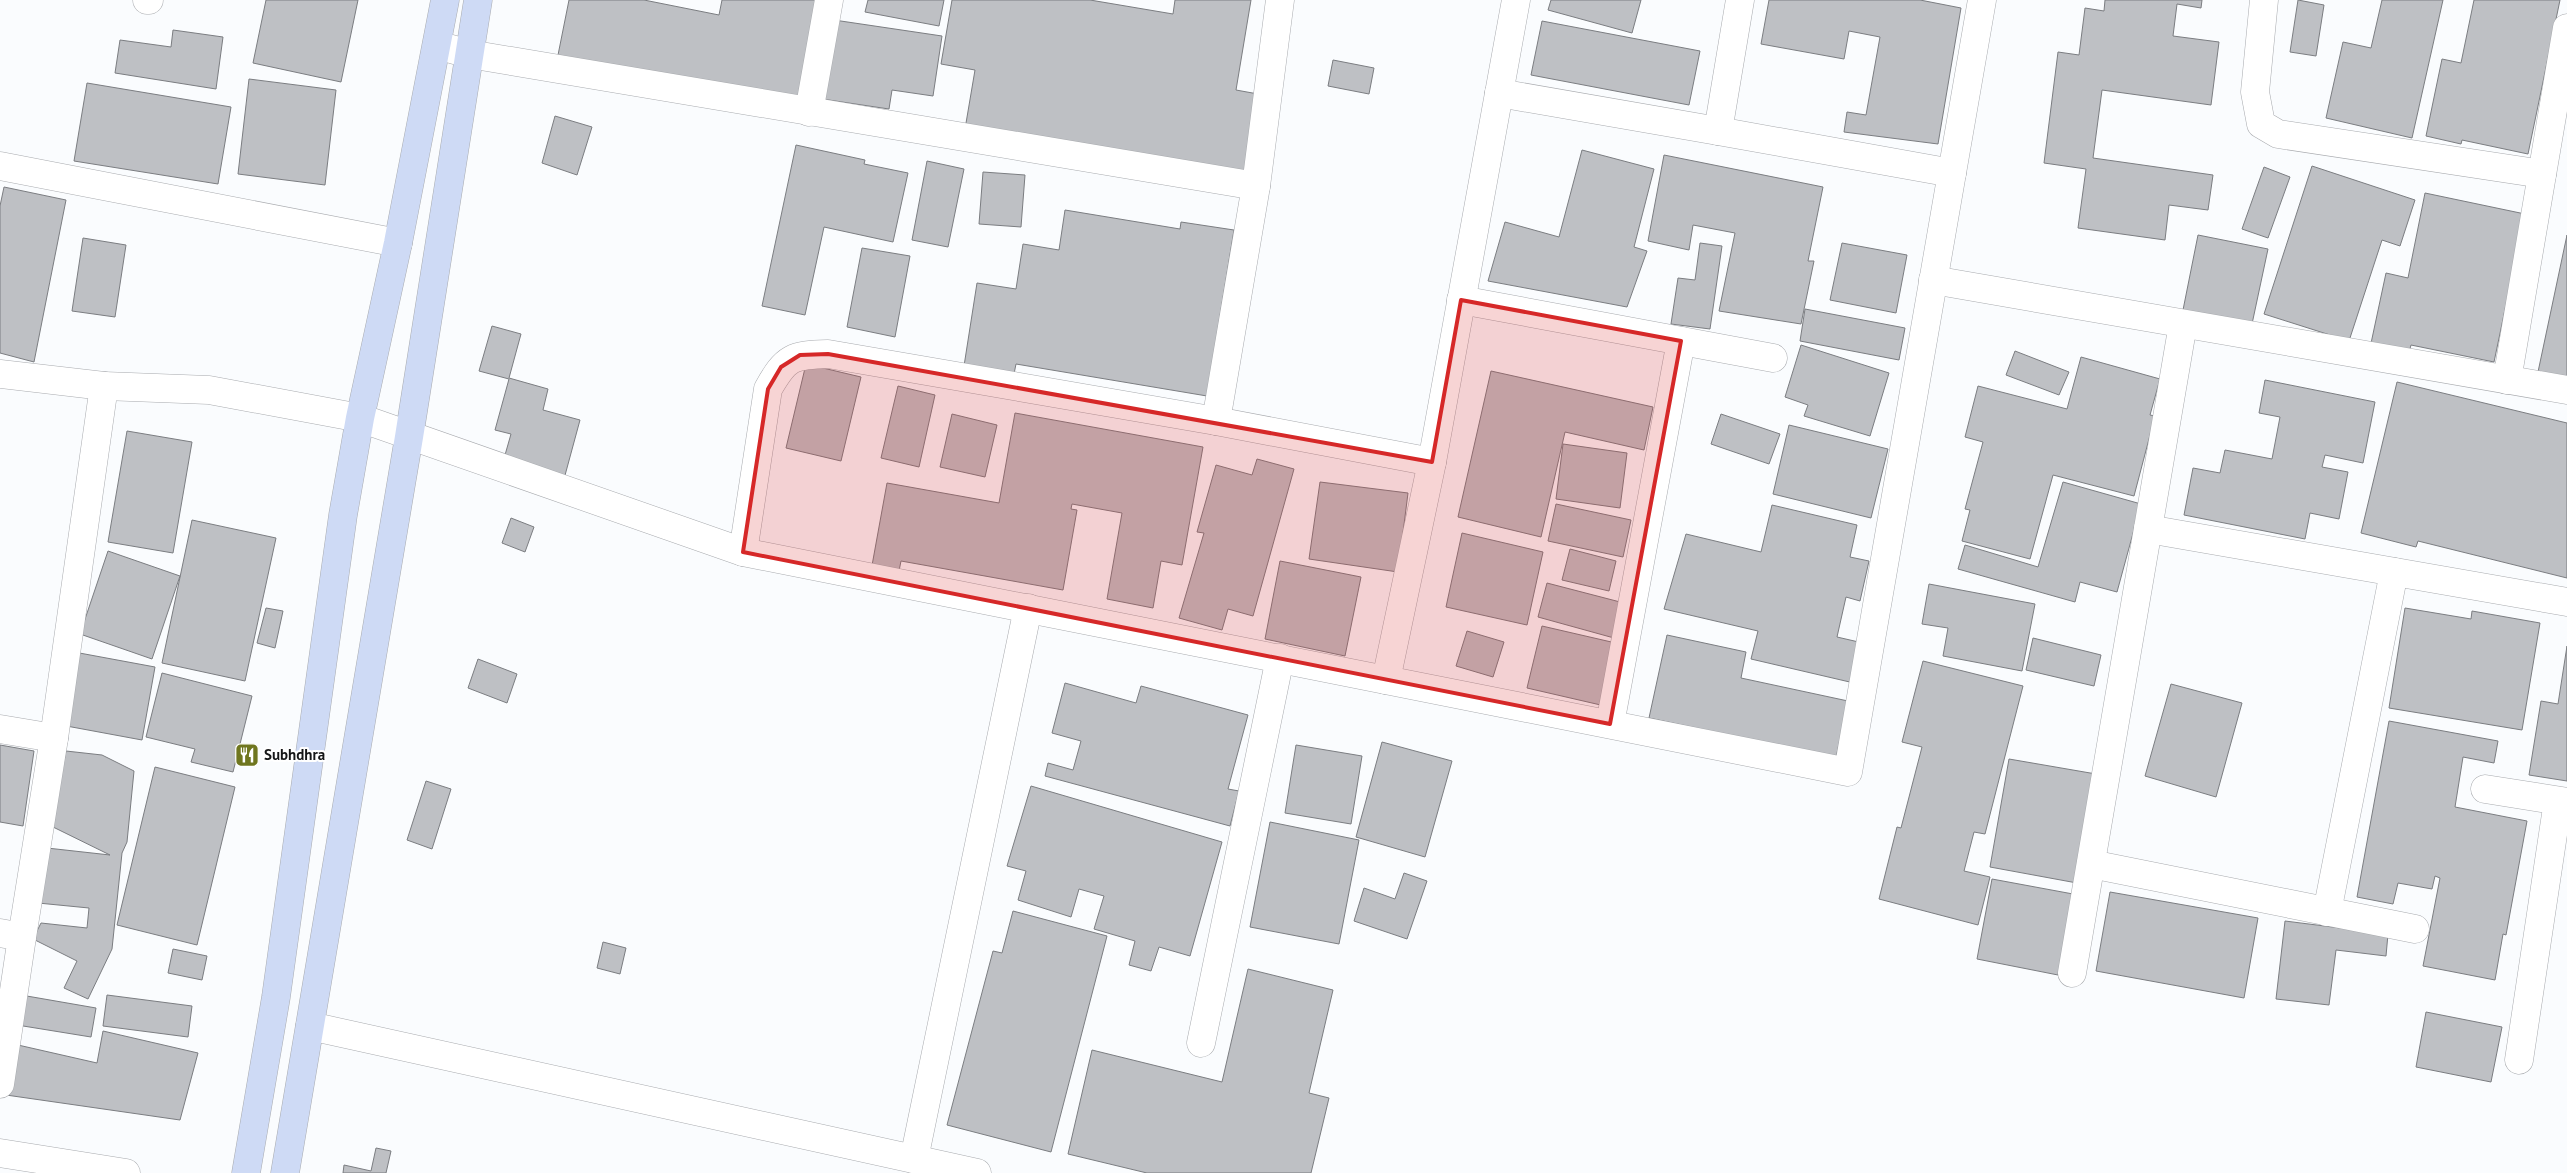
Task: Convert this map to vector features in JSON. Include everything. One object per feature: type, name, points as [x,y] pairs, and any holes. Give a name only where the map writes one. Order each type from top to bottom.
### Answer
[{"type":"street","points":[[246,1173],[276,997],[343,515],[360,418],[398,243],[445,0]]},
{"type":"street","points":[[285,1173],[409,437],[478,0]]},
{"type":"street","points":[[809,112],[829,0]]},
{"type":"street","points":[[1216,421],[1256,186],[1280,0]]},
{"type":"street","points":[[1386,680],[1432,462],[1516,0]]},
{"type":"street","points":[[1718,131],[1740,0]]},
{"type":"street","points":[[0,374],[104,386],[209,390],[360,418],[409,437],[743,552],[1848,772],[1982,0]]},
{"type":"street","points":[[2264,0],[2255,92],[2260,124],[2278,134],[2542,174]]},
{"type":"street","points":[[2507,380],[2567,28]]},
{"type":"street","points":[[437,45],[469,54],[1256,186]]},
{"type":"street","points":[[1499,93],[1952,173]]},
{"type":"street","points":[[0,166],[398,243]]},
{"type":"street","points":[[1933,280],[2567,390]]},
{"type":"street","points":[[1461,300],[1773,358]]},
{"type":"street","points":[[2072,973],[2183,324]]},
{"type":"street","points":[[1610,724],[1681,341]]},
{"type":"street","points":[[743,552],[768,389],[781,367],[800,355],[828,354],[1216,421],[1432,462]]},
{"type":"street","points":[[0,1084],[11,935],[54,738],[104,386]]},
{"type":"street","points":[[2148,529],[2567,602]]},
{"type":"street","points":[[2327,912],[2394,572]]},
{"type":"street","points":[[914,1159],[1028,608]]},
{"type":"street","points":[[1201,1043],[1280,658]]},
{"type":"street","points":[[0,729],[54,738]]},
{"type":"street","points":[[2485,788],[2563,802],[2520,1060]]},
{"type":"street","points":[[2090,864],[2415,929]]},
{"type":"street","points":[[310,1026],[977,1173]]},
{"type":"street","points":[[0,1153],[126,1173]]},
{"type":"highlighted area","points":[[1461,300],[1681,341],[1610,724],[743,552],[768,389],[781,367],[800,355],[828,354],[1432,462]]},
{"type":"building","points":[[266,0],[358,0],[341,82],[253,63]]},
{"type":"building","points":[[569,0],[644,0],[719,15],[722,0],[819,0],[799,102],[558,55]]},
{"type":"building","points":[[868,0],[944,0],[939,26],[865,12]]},
{"type":"building","points":[[952,0],[1090,0],[1173,14],[1175,0],[1251,0],[1236,90],[1258,94],[1243,178],[965,129],[975,70],[941,64]]},
{"type":"building","points":[[1551,0],[1641,0],[1632,33],[1548,10]]},
{"type":"building","points":[[1769,0],[1920,0],[1961,8],[1938,144],[1844,132],[1847,112],[1866,115],[1880,37],[1849,31],[1844,59],[1761,44]]},
{"type":"building","points":[[2105,0],[2202,0],[2201,8],[2177,4],[2173,36],[2219,42],[2211,105],[2102,90],[2093,158],[2213,175],[2208,210],[2169,205],[2165,240],[2078,228],[2086,169],[2044,163],[2058,52],[2079,55],[2085,8],[2104,11]]},
{"type":"building","points":[[2298,0],[2324,5],[2316,56],[2290,52]]},
{"type":"building","points":[[2382,0],[2443,0],[2412,138],[2326,118],[2343,42],[2371,48]]},
{"type":"building","points":[[2474,0],[2560,0],[2528,154],[2462,140],[2461,144],[2426,136],[2442,59],[2461,63]]},
{"type":"building","points":[[834,20],[942,36],[933,96],[892,90],[889,109],[822,99]]},
{"type":"building","points":[[1542,21],[1700,51],[1689,105],[1531,75]]},
{"type":"building","points":[[173,30],[223,37],[216,89],[115,73],[120,40],[171,47]]},
{"type":"building","points":[[1333,60],[1374,68],[1369,94],[1328,86]]},
{"type":"building","points":[[249,79],[336,90],[325,185],[238,174]]},
{"type":"building","points":[[87,83],[231,107],[218,184],[74,161]]},
{"type":"building","points":[[555,116],[592,127],[577,175],[542,163]]},
{"type":"building","points":[[796,145],[865,160],[864,164],[908,173],[893,242],[824,227],[805,315],[762,306]]},
{"type":"building","points":[[1582,150],[1654,169],[1634,247],[1647,251],[1627,307],[1488,281],[1505,222],[1559,237]]},
{"type":"building","points":[[1664,155],[1823,187],[1808,261],[1814,261],[1801,324],[1719,311],[1735,233],[1693,225],[1689,250],[1648,241]]},
{"type":"building","points":[[927,161],[964,169],[948,247],[912,240]]},
{"type":"building","points":[[2312,166],[2415,200],[2400,246],[2382,240],[2349,341],[2264,314]]},
{"type":"building","points":[[2264,167],[2290,177],[2268,238],[2242,229]]},
{"type":"building","points":[[983,172],[1025,175],[1021,227],[979,224]]},
{"type":"building","points":[[4,187],[66,200],[34,362],[0,353],[0,206]]},
{"type":"building","points":[[2425,193],[2525,214],[2494,362],[2411,345],[2408,356],[2370,348],[2386,273],[2408,278]]},
{"type":"building","points":[[1065,210],[1180,229],[1181,222],[1234,230],[1207,396],[1016,364],[1014,374],[964,366],[977,283],[1016,289],[1023,244],[1059,250]]},
{"type":"building","points":[[2198,235],[2268,249],[2252,324],[2183,310]]},
{"type":"building","points":[[2567,235],[2567,378],[2538,372]]},
{"type":"building","points":[[83,238],[126,245],[115,317],[72,311]]},
{"type":"building","points":[[1700,243],[1722,246],[1710,329],[1671,324],[1678,278],[1695,280]]},
{"type":"building","points":[[1842,243],[1907,255],[1896,313],[1830,300]]},
{"type":"building","points":[[862,248],[910,256],[895,337],[847,327]]},
{"type":"building","points":[[1805,309],[1905,328],[1899,360],[1800,341]]},
{"type":"building","points":[[492,326],[521,334],[509,378],[548,389],[543,410],[580,420],[564,479],[503,462],[511,434],[495,430],[509,379],[479,371]]},
{"type":"building","points":[[1801,345],[1889,373],[1870,436],[1804,416],[1808,405],[1785,397]]},
{"type":"building","points":[[2015,351],[2069,372],[2059,395],[2006,375]]},
{"type":"building","points":[[2081,357],[2160,379],[2150,415],[2155,416],[2134,496],[2053,475],[2030,559],[1962,541],[1970,510],[1965,509],[1983,442],[1965,437],[1978,386],[2067,409]]},
{"type":"building","points":[[806,364],[861,377],[841,461],[786,448]]},
{"type":"building","points":[[1491,371],[1653,407],[1644,450],[1565,432],[1541,537],[1458,517]]},
{"type":"building","points":[[2265,380],[2375,402],[2363,463],[2325,455],[2322,467],[2348,472],[2339,519],[2310,513],[2305,539],[2184,515],[2193,468],[2220,473],[2225,450],[2272,459],[2280,417],[2259,413]]},
{"type":"building","points":[[2397,382],[2567,423],[2567,578],[2418,541],[2416,547],[2361,533]]},
{"type":"building","points":[[898,386],[935,395],[919,467],[881,458]]},
{"type":"building","points":[[1015,413],[1203,447],[1182,565],[1161,561],[1153,608],[1107,599],[1122,513],[1072,504],[1071,509],[1077,510],[1063,590],[901,561],[898,576],[871,571],[887,483],[999,503]]},
{"type":"building","points":[[952,414],[997,425],[985,477],[940,467]]},
{"type":"building","points":[[1721,414],[1780,434],[1769,464],[1711,444]]},
{"type":"building","points":[[1789,425],[1888,449],[1871,518],[1773,494]]},
{"type":"building","points":[[127,431],[192,442],[173,553],[108,542]]},
{"type":"building","points":[[1563,444],[1627,453],[1620,508],[1556,499]]},
{"type":"building","points":[[1257,459],[1294,469],[1253,616],[1228,609],[1222,630],[1179,618],[1204,533],[1197,532],[1216,465],[1252,475]]},
{"type":"building","points":[[1320,482],[1408,493],[1398,572],[1309,559]]},
{"type":"building","points":[[2063,482],[2141,504],[2117,592],[2080,582],[2075,602],[1958,569],[1965,545],[2038,567]]},
{"type":"building","points":[[1556,504],[1631,520],[1623,557],[1548,541]]},
{"type":"building","points":[[1772,505],[1857,525],[1850,557],[1869,561],[1860,601],[1846,597],[1837,637],[1863,643],[1854,683],[1751,659],[1758,631],[1664,609],[1686,534],[1761,552]]},
{"type":"building","points":[[511,518],[534,527],[525,552],[502,543]]},
{"type":"building","points":[[192,520],[276,538],[245,681],[162,663]]},
{"type":"building","points":[[1462,533],[1543,552],[1527,625],[1446,607]]},
{"type":"building","points":[[1570,549],[1616,561],[1609,591],[1562,580]]},
{"type":"building","points":[[108,551],[180,576],[152,659],[80,634]]},
{"type":"building","points":[[1280,561],[1361,577],[1345,656],[1265,639]]},
{"type":"building","points":[[1547,583],[1624,603],[1614,638],[1538,617]]},
{"type":"building","points":[[1929,584],[2035,604],[2022,671],[1943,656],[1948,628],[1922,624]]},
{"type":"building","points":[[266,608],[283,611],[275,648],[257,643]]},
{"type":"building","points":[[2405,608],[2471,619],[2472,611],[2540,623],[2522,730],[2389,708]]},
{"type":"building","points":[[1542,626],[1620,644],[1605,706],[1527,688]]},
{"type":"building","points":[[1467,631],[1504,642],[1493,677],[1456,666]]},
{"type":"building","points":[[1667,635],[1746,652],[1741,678],[1848,701],[1836,758],[1649,718]]},
{"type":"building","points":[[2033,638],[2101,655],[2094,686],[2026,670]]},
{"type":"building","points":[[2567,646],[2567,781],[2529,775],[2541,701],[2558,704]]},
{"type":"building","points":[[74,652],[155,667],[142,740],[61,725]]},
{"type":"building","points":[[478,659],[517,674],[507,703],[468,688]]},
{"type":"building","points":[[1923,661],[2023,686],[1985,834],[1974,832],[1964,871],[1990,877],[1978,925],[1879,899],[1897,827],[1901,828],[1922,747],[1902,742]]},
{"type":"building","points":[[162,673],[252,696],[233,772],[191,762],[195,749],[146,737]]},
{"type":"building","points":[[1065,683],[1136,703],[1141,686],[1248,715],[1228,789],[1239,791],[1230,826],[1045,776],[1048,763],[1073,770],[1081,741],[1052,733]]},
{"type":"building","points":[[2171,684],[2242,703],[2216,797],[2145,776]]},
{"type":"building","points":[[2389,721],[2498,741],[2494,763],[2463,757],[2455,807],[2527,821],[2506,935],[2503,934],[2495,980],[2423,966],[2440,878],[2435,876],[2432,889],[2398,883],[2393,904],[2357,897]]},
{"type":"building","points":[[1382,742],[1452,761],[1425,857],[1356,837]]},
{"type":"building","points":[[0,745],[34,751],[23,826],[0,822]]},
{"type":"building","points":[[1296,745],[1362,756],[1351,824],[1285,813]]},
{"type":"building","points":[[66,751],[102,755],[134,771],[127,842],[122,853],[112,949],[88,999],[64,988],[77,961],[33,939],[41,923],[87,928],[89,908],[38,903],[47,848],[110,855],[51,826]]},
{"type":"building","points":[[2009,759],[2096,774],[2077,883],[1990,867]]},
{"type":"building","points":[[155,767],[235,787],[197,945],[117,925]]},
{"type":"building","points":[[426,781],[451,789],[432,849],[407,840]]},
{"type":"building","points":[[1031,786],[1222,842],[1190,956],[1159,947],[1151,971],[1129,965],[1135,941],[1094,929],[1104,896],[1079,889],[1071,917],[1018,900],[1026,871],[1007,866]]},
{"type":"building","points":[[1270,822],[1359,840],[1339,944],[1250,927]]},
{"type":"building","points":[[1404,873],[1427,881],[1407,939],[1354,921],[1364,888],[1395,899]]},
{"type":"building","points":[[1992,879],[2073,894],[2058,975],[1977,959]]},
{"type":"building","points":[[2110,892],[2258,918],[2244,998],[2096,971]]},
{"type":"building","points":[[1013,911],[1107,936],[1051,1152],[947,1125],[993,951],[1002,953]]},
{"type":"building","points":[[2285,921],[2388,934],[2386,956],[2336,950],[2329,1005],[2276,999]]},
{"type":"building","points":[[603,942],[626,948],[620,974],[597,968]]},
{"type":"building","points":[[173,949],[207,956],[202,980],[168,973]]},
{"type":"building","points":[[1248,969],[1333,990],[1309,1093],[1329,1098],[1311,1173],[1147,1173],[1068,1154],[1092,1050],[1222,1082]]},
{"type":"building","points":[[21,995],[96,1008],[91,1037],[17,1025]]},
{"type":"building","points":[[107,995],[192,1006],[188,1037],[103,1026]]},
{"type":"building","points":[[2426,1012],[2502,1027],[2491,1082],[2416,1067]]},
{"type":"building","points":[[103,1031],[198,1053],[180,1120],[6,1095],[18,1045],[97,1063]]},
{"type":"building","points":[[376,1148],[391,1151],[386,1173],[343,1173],[344,1165],[371,1171]]},
{"type":"place","name":"Subhdhra","points":[[247,755]]}]
